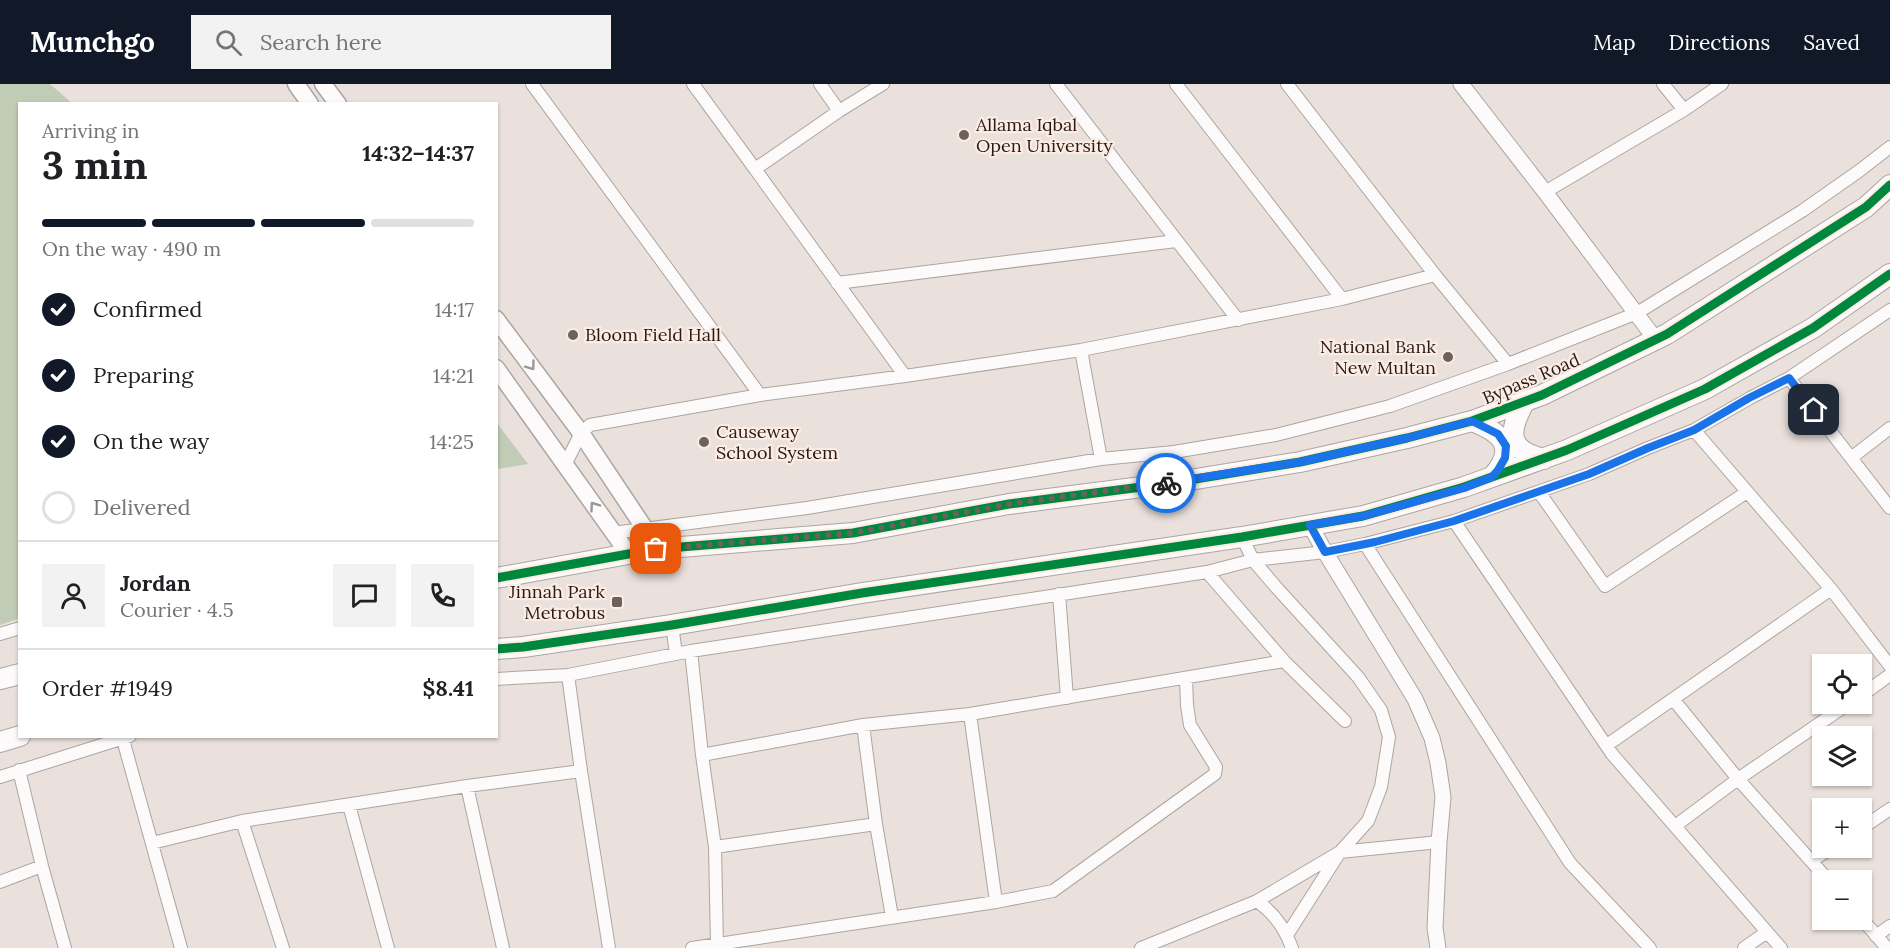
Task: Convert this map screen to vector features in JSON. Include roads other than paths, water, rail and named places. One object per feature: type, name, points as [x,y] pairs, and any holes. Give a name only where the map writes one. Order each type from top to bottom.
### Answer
[{"type":"main road","points":[[296,84],[309,102]]},
{"type":"main road","points":[[323,84],[336,102]]},
{"type":"main road","name":"Bypass Road","points":[[498,578],[656,549],[853,533],[1009,504],[1300,462],[1472,421],[1542,395],[1667,334],[1866,207],[1890,185]]},
{"type":"main road","points":[[498,648],[523,647],[672,625],[862,593],[1242,537],[1364,516],[1464,488],[1544,459],[1705,389],[1813,328],[1890,274]]},
{"type":"main road","points":[[498,322],[581,433],[656,549]]},
{"type":"main road","points":[[498,371],[628,553]]},
{"type":"main road","points":[[1525,402],[1514,424],[1514,440],[1524,453],[1544,459]]},
{"type":"main road","points":[[1472,421],[1498,434],[1506,446],[1505,458],[1492,477]]},
{"type":"main road","points":[[0,679],[18,674]]},
{"type":"main road","points":[[0,742],[18,737]]},
{"type":"street","points":[[532,84],[760,395]]},
{"type":"street","points":[[693,84],[905,376]]},
{"type":"street","points":[[820,84],[839,111]]},
{"type":"street","points":[[754,169],[883,84]]},
{"type":"street","points":[[1056,84],[1238,320]]},
{"type":"street","points":[[1176,84],[1342,299]]},
{"type":"street","points":[[1287,84],[1435,275],[1508,364]]},
{"type":"street","points":[[1461,84],[1656,340]]},
{"type":"street","points":[[1663,84],[1684,110]]},
{"type":"street","points":[[1545,192],[1684,110],[1722,84]]},
{"type":"street","points":[[613,534],[807,508],[1101,459],[1174,452],[1276,435],[1390,406],[1508,364],[1637,313],[1802,211],[1890,147]]},
{"type":"street","points":[[837,283],[1176,241]]},
{"type":"street","points":[[565,465],[581,433],[590,425],[760,395],[1081,350],[1342,299],[1435,275]]},
{"type":"street","points":[[498,679],[568,675],[691,651],[1207,572],[1253,560],[1325,552],[1365,544],[1454,521],[1589,474],[1694,430],[1789,378],[1890,310]]},
{"type":"street","points":[[1081,350],[1101,459]]},
{"type":"street","points":[[1789,378],[1890,508]]},
{"type":"street","points":[[1851,458],[1890,428]]},
{"type":"street","points":[[1694,430],[1831,589],[1890,666]]},
{"type":"street","points":[[1539,492],[1605,586],[1747,492]]},
{"type":"street","points":[[1454,521],[1612,754],[1781,948]]},
{"type":"street","points":[[1310,525],[1415,699],[1432,738],[1443,797],[1438,842],[1435,928],[1438,948]]},
{"type":"street","points":[[1242,537],[1253,560],[1358,677],[1381,710],[1389,737],[1381,788],[1368,821],[1340,852],[1287,934]]},
{"type":"street","points":[[1365,544],[1570,863],[1650,948]]},
{"type":"street","points":[[1207,572],[1284,661],[1344,721]]},
{"type":"street","points":[[1606,745],[1831,589]]},
{"type":"street","points":[[1059,594],[1067,698]]},
{"type":"street","points":[[672,625],[676,654]]},
{"type":"street","points":[[0,634],[18,629]]},
{"type":"street","points":[[691,651],[715,847],[717,945]]},
{"type":"street","points":[[702,755],[863,725],[970,714],[1284,661]]},
{"type":"street","points":[[568,675],[609,948]]},
{"type":"street","points":[[1872,688],[1890,675]]},
{"type":"street","points":[[692,948],[996,902],[1053,891],[1215,774],[1216,766],[1190,725],[1186,705],[1186,679]]},
{"type":"street","points":[[1673,699],[1738,779],[1819,870]]},
{"type":"street","points":[[970,714],[996,902]]},
{"type":"street","points":[[1675,826],[1738,779],[1833,714]]},
{"type":"street","points":[[863,725],[876,825],[892,917]]},
{"type":"street","points":[[0,777],[122,738]]},
{"type":"street","points":[[125,738],[181,948]]},
{"type":"street","points":[[19,771],[65,948]]},
{"type":"street","points":[[152,843],[242,820],[581,771]]},
{"type":"street","points":[[467,786],[503,948]]},
{"type":"street","points":[[349,805],[388,948]]},
{"type":"street","points":[[1872,821],[1890,809]]},
{"type":"street","points":[[242,820],[283,948]]},
{"type":"street","points":[[715,847],[876,825]]},
{"type":"street","points":[[1141,948],[1257,901],[1340,852],[1438,842]]},
{"type":"street","points":[[1811,861],[1816,858]]},
{"type":"street","points":[[0,882],[42,866]]},
{"type":"street","points":[[1257,901],[1272,911],[1287,934],[1292,948]]},
{"type":"street","points":[[1876,936],[1890,927]]},
{"type":"street","points":[[1423,948],[1435,928]]},
{"type":"street","points":[[1871,930],[1887,948]]},
{"type":"street","points":[[1744,948],[1767,932]]},
{"type":"place","name":"Allama Iqbal Open University","points":[[964,135]]},
{"type":"place","name":"Bloom Field Hall","points":[[573,335]]},
{"type":"place","name":"National Bank New Multan","points":[[1448,357]]},
{"type":"place","name":"Causeway School System","points":[[704,442]]},
{"type":"place","name":"Jinnah Park Metrobus","points":[[617,602]]}]
